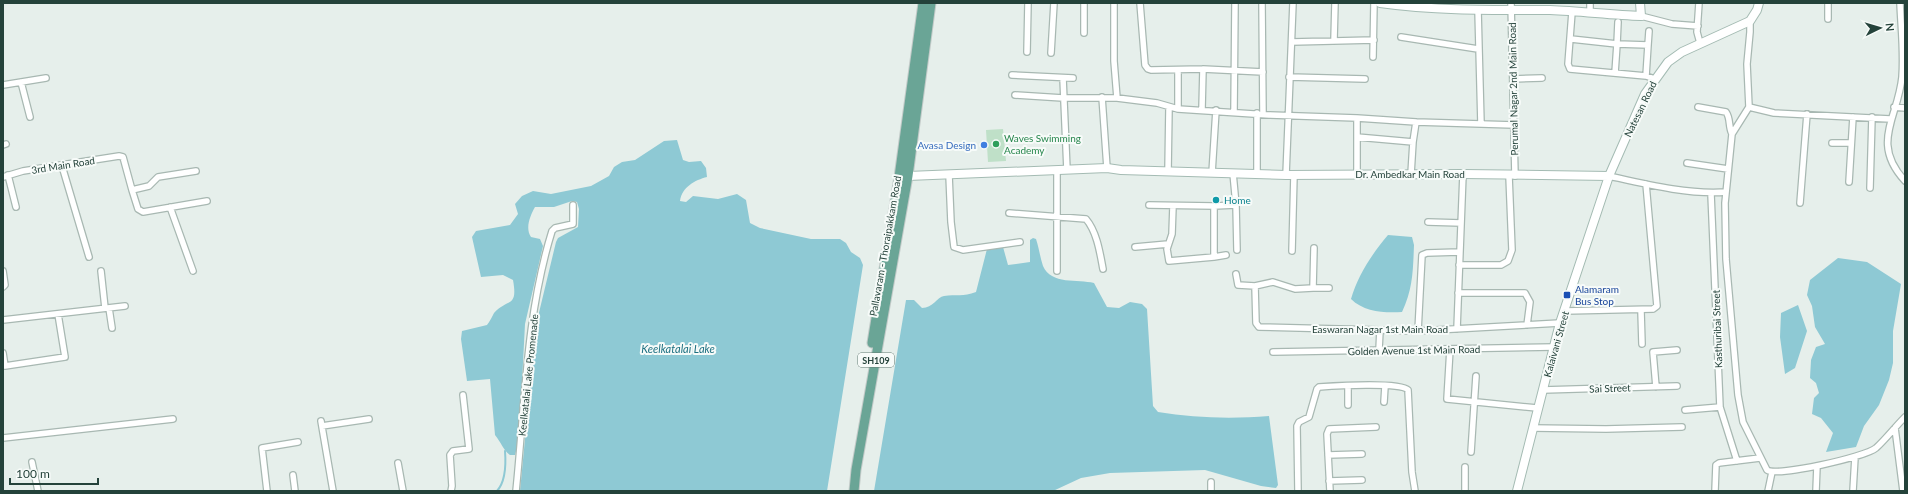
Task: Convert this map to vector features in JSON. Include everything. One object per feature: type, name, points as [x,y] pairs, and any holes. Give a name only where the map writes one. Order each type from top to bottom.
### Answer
[{"type":"main road","name":"Pallavaram - Thoraipakkam Road","points":[[849,491],[899,181],[923,3]]},
{"type":"main road","name":"Pallavaram - Thoraipakkam Road","points":[[854,491],[857,463],[908,176],[931,3]]},
{"type":"street","points":[[1027,52],[1028,3]]},
{"type":"street","points":[[1051,53],[1054,3]]},
{"type":"street","points":[[1084,3],[1084,33]]},
{"type":"street","points":[[1114,3],[1114,61],[1117,98]]},
{"type":"street","points":[[1140,3],[1145,64],[1148,69],[1203,69],[1263,72]]},
{"type":"street","points":[[1234,112],[1233,71],[1236,3]]},
{"type":"street","points":[[1257,174],[1263,72],[1262,3]]},
{"type":"street","points":[[1292,252],[1288,116],[1293,3]]},
{"type":"street","points":[[1334,40],[1335,3]]},
{"type":"street","points":[[1373,57],[1374,3]]},
{"type":"street","points":[[1380,3],[1472,8],[1550,7],[1572,12],[1641,16],[1678,25],[1698,26]]},
{"type":"street","points":[[1590,3],[1590,13]]},
{"type":"street","points":[[1640,3],[1641,16]]},
{"type":"street","points":[[1698,3],[1700,43]]},
{"type":"street","points":[[1758,3],[1757,10],[1750,20],[1747,64],[1749,107],[1732,134],[1726,192],[1726,259],[1738,395],[1743,422],[1760,458],[1767,470],[1772,472],[1817,466],[1855,457],[1875,449],[1905,417]]},
{"type":"street","points":[[1828,3],[1828,19]]},
{"type":"street","points":[[1900,3],[1902,77],[1890,119],[1887,147],[1895,170],[1905,181]]},
{"type":"street","name":"Perumal Nagar 2nd Main Road","points":[[1459,266],[1501,265],[1509,259],[1512,250],[1514,125],[1511,7]]},
{"type":"street","points":[[1472,8],[1478,49],[1481,124]]},
{"type":"street","points":[[1572,12],[1568,64],[1570,69],[1646,76],[1654,79]]},
{"type":"street","name":"Natesan Road","points":[[1608,176],[1645,94],[1654,79],[1668,62],[1675,56],[1700,43],[1750,20]]},
{"type":"street","points":[[1615,73],[1618,22]]},
{"type":"street","points":[[1646,76],[1649,31]]},
{"type":"street","points":[[1401,37],[1478,49]]},
{"type":"street","points":[[1571,39],[1617,44],[1648,45]]},
{"type":"street","points":[[1292,42],[1374,40]]},
{"type":"street","points":[[1202,109],[1203,69]]},
{"type":"street","points":[[1178,70],[1178,109]]},
{"type":"street","points":[[1012,75],[1073,78]]},
{"type":"street","points":[[1289,77],[1365,79]]},
{"type":"street","points":[[3,85],[46,78]]},
{"type":"street","points":[[1063,78],[1067,170]]},
{"type":"street","points":[[1513,79],[1542,78]]},
{"type":"street","points":[[21,82],[30,117]]},
{"type":"street","points":[[1015,95],[1063,98],[1117,98],[1157,103],[1169,108],[1178,109],[1202,109],[1288,116],[1514,125]]},
{"type":"street","points":[[1102,97],[1107,168]]},
{"type":"street","points":[[1698,107],[1726,112],[1729,117],[1728,126],[1732,134]]},
{"type":"street","points":[[1749,107],[1774,113],[1890,119]]},
{"type":"street","points":[[1894,107],[1905,108]]},
{"type":"street","points":[[1168,171],[1169,108]]},
{"type":"street","points":[[1212,173],[1216,110]]},
{"type":"street","points":[[1800,203],[1807,114]]},
{"type":"street","points":[[1849,182],[1853,117]]},
{"type":"street","points":[[1870,188],[1872,117]]},
{"type":"street","points":[[1357,118],[1358,174]]},
{"type":"street","points":[[1411,174],[1416,122]]},
{"type":"street","points":[[1358,137],[1413,142]]},
{"type":"street","points":[[1832,143],[1851,143]]},
{"type":"street","name":"3rd Main Road","points":[[6,176],[23,171],[119,156],[123,157],[132,190]]},
{"type":"street","points":[[1687,163],[1728,169]]},
{"type":"street","points":[[62,166],[89,258]]},
{"type":"street","name":"Dr. Ambedkar Main Road","points":[[908,176],[1107,168],[1121,170],[1290,175],[1462,174],[1512,176],[1608,176]]},
{"type":"street","points":[[196,170],[158,177],[149,186],[132,190],[140,211],[207,201]]},
{"type":"street","points":[[1057,170],[1057,271]]},
{"type":"street","points":[[1233,173],[1236,205],[1237,250]]},
{"type":"street","points":[[1457,329],[1462,174]]},
{"type":"street","points":[[949,175],[951,222],[954,247],[963,250],[1020,242]]},
{"type":"street","points":[[6,176],[16,207]]},
{"type":"street","points":[[1608,176],[1646,184],[1711,194],[1726,192]]},
{"type":"street","name":"Kalaivani Street","points":[[1517,491],[1537,408],[1560,323],[1608,176]]},
{"type":"street","points":[[1565,311],[1641,311],[1653,309],[1656,306],[1646,184]]},
{"type":"street","name":"Kasthuribai Street","points":[[1711,194],[1720,407],[1737,461]]},
{"type":"street","name":"Keelkatalai Lake Promenade","points":[[516,491],[529,340],[535,303],[552,231],[554,228],[572,224],[573,205]]},
{"type":"street","points":[[1149,205],[1236,205]]},
{"type":"street","points":[[1173,206],[1172,234],[1168,244],[1168,259],[1171,262],[1226,255]]},
{"type":"street","points":[[1214,206],[1214,257]]},
{"type":"street","points":[[170,207],[193,271]]},
{"type":"street","points":[[1010,213],[1058,218],[1086,219],[1090,224],[1098,243],[1103,269]]},
{"type":"street","points":[[1428,222],[1461,223]]},
{"type":"street","points":[[1135,247],[1168,244]]},
{"type":"street","points":[[1313,288],[1314,248]]},
{"type":"street","points":[[1418,331],[1422,255],[1427,253],[1459,252]]},
{"type":"street","points":[[3,271],[5,285],[3,287]]},
{"type":"street","points":[[101,271],[112,328]]},
{"type":"street","points":[[1236,274],[1238,284],[1255,286],[1273,282],[1296,289],[1329,288]]},
{"type":"street","name":"Easwaran Nagar 1st Main Road","points":[[1255,286],[1256,323],[1259,327],[1418,331],[1560,323]]},
{"type":"street","points":[[1458,293],[1525,293],[1530,302],[1527,325]]},
{"type":"street","points":[[3,320],[125,306]]},
{"type":"street","points":[[1641,311],[1642,344]]},
{"type":"street","points":[[3,353],[4,366],[65,357],[58,314]]},
{"type":"street","points":[[1379,350],[1380,330]]},
{"type":"street","name":"Golden Avenue 1st Main Road","points":[[1273,352],[1554,347]]},
{"type":"street","points":[[1450,349],[1447,399],[1537,408]]},
{"type":"street","points":[[1656,386],[1653,352],[1677,350]]},
{"type":"street","points":[[1471,452],[1476,376]]},
{"type":"street","points":[[1348,386],[1348,406]]},
{"type":"street","points":[[1384,402],[1385,386]]},
{"type":"street","points":[[1298,491],[1297,426],[1299,422],[1309,416],[1317,389],[1320,387],[1385,386],[1403,387],[1408,390],[1414,491]]},
{"type":"street","name":"Sai Street","points":[[1543,390],[1677,386]]},
{"type":"street","points":[[451,491],[450,455],[453,451],[469,449],[462,395]]},
{"type":"street","points":[[1685,410],[1720,407]]},
{"type":"street","points":[[3,438],[173,419]]},
{"type":"street","points":[[333,491],[322,423],[369,419]]},
{"type":"street","points":[[1330,491],[1328,455],[1329,429],[1376,427]]},
{"type":"street","points":[[1533,428],[1606,429],[1682,427]]},
{"type":"street","points":[[1895,428],[1903,491]]},
{"type":"street","points":[[268,491],[262,448],[298,442]]},
{"type":"street","points":[[1328,455],[1362,454]]},
{"type":"street","points":[[1853,491],[1855,457]]},
{"type":"street","points":[[1715,491],[1716,465],[1719,463],[1760,458]]},
{"type":"street","points":[[32,462],[38,491]]},
{"type":"street","points":[[398,463],[403,491]]},
{"type":"street","points":[[1816,491],[1817,466]]},
{"type":"street","points":[[1465,467],[1465,491]]},
{"type":"street","points":[[1768,491],[1772,472]]},
{"type":"street","points":[[293,475],[295,491]]},
{"type":"street","points":[[1329,481],[1362,480]]},
{"type":"street","points":[[1211,491],[1212,482]]},
{"type":"green space","name":"Waves Swimming Academy","points":[[1003,129],[1006,161],[988,162],[986,130]]},
{"type":"water","name":"Keelkatalai Lake","points":[[677,140],[683,160],[689,162],[701,161],[706,168],[707,177],[698,180],[686,188],[680,201],[686,202],[693,196],[718,199],[737,194],[746,200],[750,223],[760,228],[811,239],[840,239],[846,243],[851,252],[860,258],[863,265],[827,491],[520,491],[536,325],[556,242],[558,238],[578,227],[579,209],[577,202],[572,201],[554,207],[535,207],[531,214],[528,226],[531,237],[540,239],[543,246],[525,324],[519,440],[515,455],[510,455],[508,453],[495,435],[490,379],[467,381],[461,339],[462,331],[487,325],[494,313],[499,308],[511,301],[514,295],[513,280],[503,275],[481,277],[472,237],[476,231],[510,225],[518,214],[515,204],[522,196],[533,191],[551,194],[591,186],[609,176],[614,167],[622,162],[635,160],[664,141]]},
{"type":"water","points":[[1388,235],[1412,237],[1414,245],[1413,271],[1406,304],[1402,312],[1375,311],[1362,307],[1351,299],[1357,282],[1366,265]]},
{"type":"water","points":[[1033,238],[1036,239],[1043,266],[1052,276],[1058,279],[1094,283],[1107,307],[1119,308],[1130,302],[1142,304],[1147,309],[1153,406],[1158,412],[1185,416],[1269,416],[1278,485],[1276,488],[1261,486],[1205,470],[1110,473],[1081,478],[1053,491],[874,491],[906,300],[914,300],[922,308],[926,308],[944,296],[976,292],[987,249],[1003,247],[1008,265],[1030,262],[1030,240]]},
{"type":"water","points":[[1838,258],[1867,262],[1901,284],[1893,331],[1893,363],[1889,380],[1879,405],[1864,426],[1856,447],[1826,452],[1833,433],[1821,418],[1812,414],[1814,398],[1819,393],[1816,383],[1810,378],[1811,360],[1816,347],[1825,344],[1815,327],[1812,306],[1807,295],[1810,280]]},
{"type":"water","points":[[1798,305],[1807,331],[1795,368],[1785,374],[1780,337],[1781,313]]},
{"type":"waterway","points":[[497,491],[504,477],[505,451]]},
{"type":"place","name":"Waves Swimming Academy","points":[[996,144]]},
{"type":"place","name":"Avasa Design","points":[[984,145]]},
{"type":"place","name":"Home","points":[[1216,200]]},
{"type":"place","name":"Alamaram Bus Stop","points":[[1567,295]]}]
